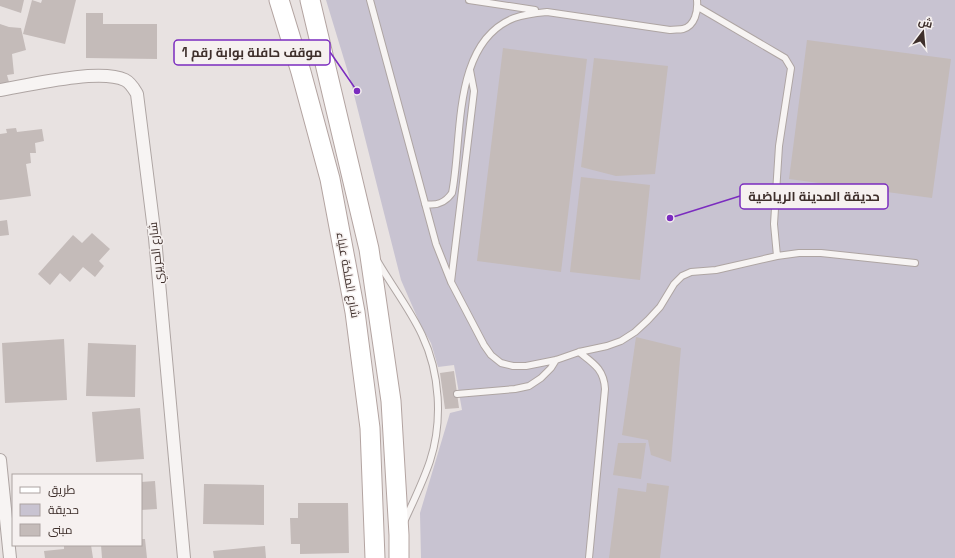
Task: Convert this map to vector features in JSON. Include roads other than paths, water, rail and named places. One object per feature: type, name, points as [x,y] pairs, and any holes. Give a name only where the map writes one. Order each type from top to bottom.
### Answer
[{"type":"main road","name":"شارع الملكة علياء","points":[[279,0],[301,72],[330,179],[355,312],[370,428],[375,558]]},
{"type":"main road","name":"شارع الملكة علياء","points":[[310,0],[369,249],[391,401],[399,558]]},
{"type":"street","name":"شارع الحريري","points":[[0,90],[92,75],[125,80],[133,86],[137,94],[155,238],[184,558]]},
{"type":"street","points":[[0,464],[3,523],[10,558]]},
{"type":"lane","points":[[370,0],[439,251],[451,282],[484,345],[491,355],[501,363],[513,366],[526,366],[556,360],[579,352],[607,346],[621,341],[635,332],[648,320],[660,307],[674,284],[682,276],[691,272],[716,270],[777,256],[799,253],[821,253],[915,263]]},
{"type":"lane","points":[[469,0],[670,30],[684,29],[694,20],[697,3],[785,58],[791,68],[779,146],[774,224],[777,256]]},
{"type":"lane","points":[[425,204],[440,204],[447,200],[452,193],[464,92],[476,53],[485,39],[498,27],[513,18],[530,13],[547,12]]},
{"type":"lane","points":[[451,282],[474,91],[470,70]]},
{"type":"lane","points":[[369,249],[422,335],[430,354],[440,395],[435,438],[430,459],[399,535]]},
{"type":"lane","points":[[579,352],[599,368],[603,374],[606,389],[588,558]]},
{"type":"lane","points":[[457,394],[515,389],[529,386],[541,378],[551,368],[556,360]]},
{"type":"place","name":"موقف حافلة بوابة رقم 1","points":[[357,91]]},
{"type":"place","name":"حديقة المدينة الرياضية","points":[[670,218]]}]
